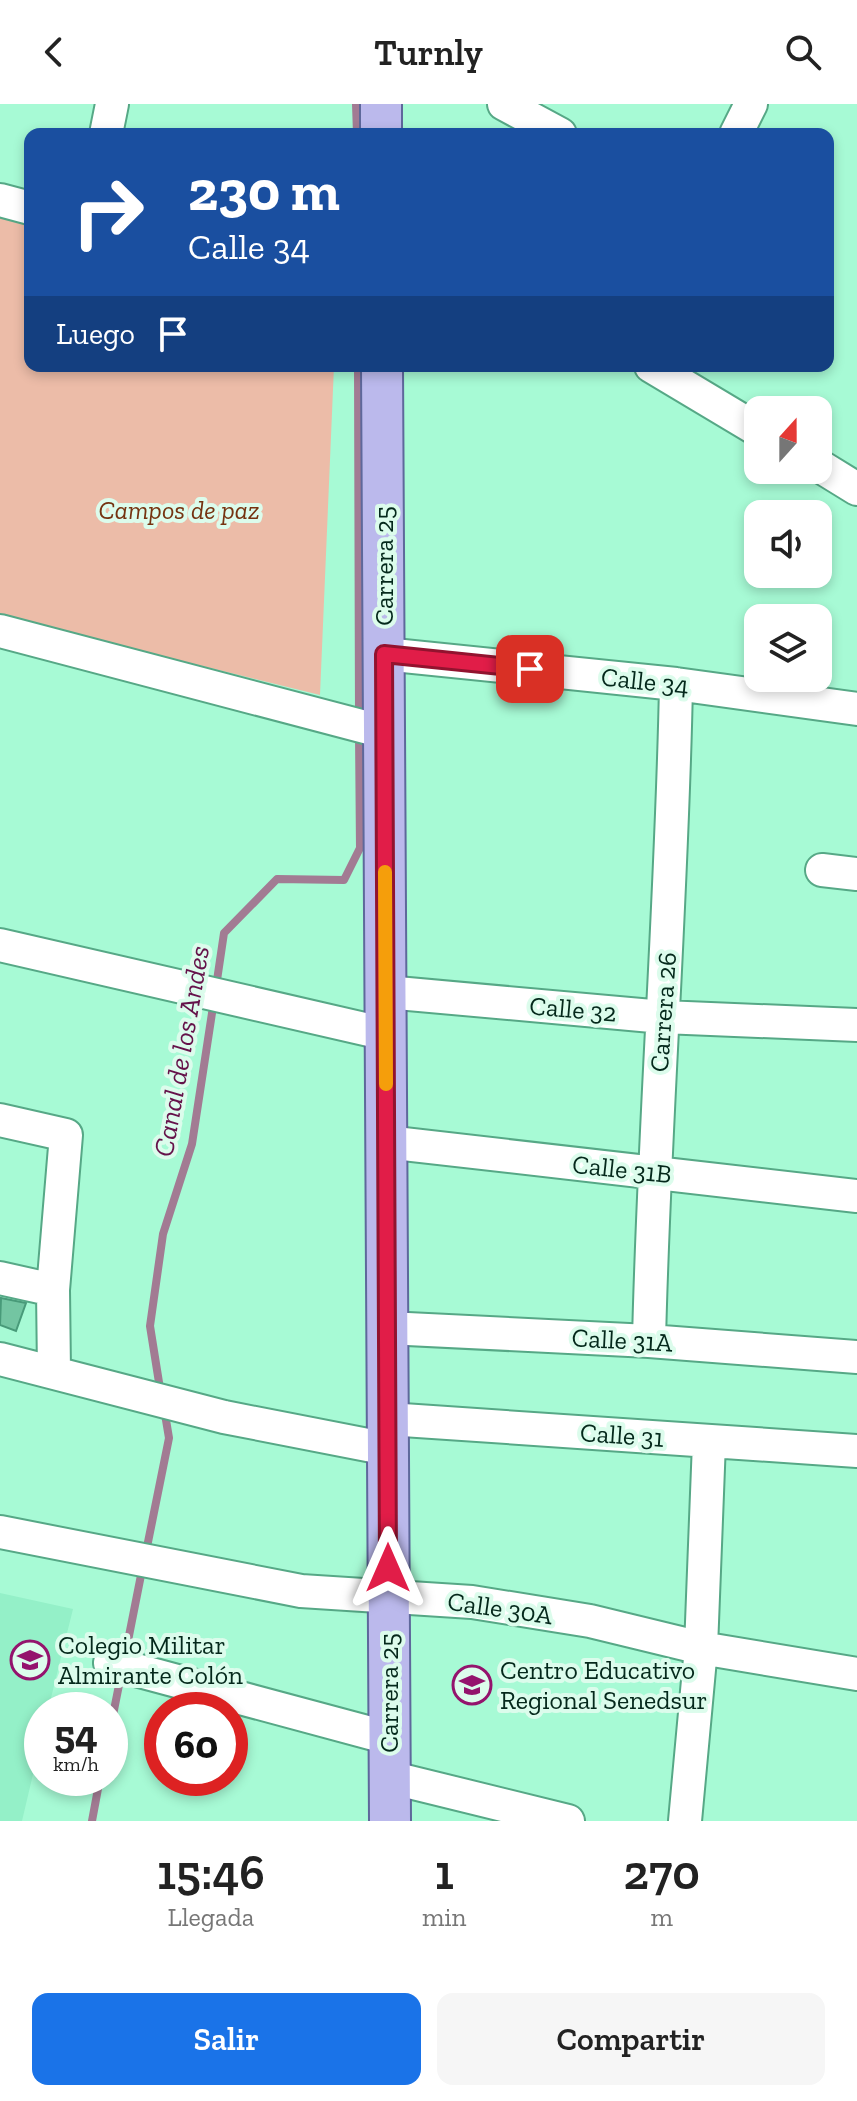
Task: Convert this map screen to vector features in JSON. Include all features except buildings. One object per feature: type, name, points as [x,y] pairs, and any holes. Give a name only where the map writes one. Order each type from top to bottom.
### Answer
[{"type":"main road","name":"Carrera 25","points":[[382,372],[390,1821]]},
{"type":"street","points":[[107,128],[112,104]]},
{"type":"street","points":[[504,104],[549,128]]},
{"type":"street","points":[[739,128],[751,104]]},
{"type":"street","points":[[0,200],[24,206]]},
{"type":"street","points":[[661,372],[744,422]]},
{"type":"street","points":[[832,474],[857,489]]},
{"type":"street","points":[[0,631],[384,732]]},
{"type":"street","name":"Calle 34","points":[[384,654],[676,684],[857,709]]},
{"type":"street","name":"Carrera 26","points":[[649,1341],[653,1172],[672,862],[676,684]]},
{"type":"street","points":[[822,870],[857,874]]},
{"type":"street","points":[[0,945],[386,1034]]},
{"type":"street","name":"Calle 32","points":[[386,992],[663,1017],[857,1025]]},
{"type":"street","points":[[0,1120],[66,1135],[53,1290],[54,1372]]},
{"type":"street","name":"Calle 31B","points":[[386,1142],[857,1196]]},
{"type":"street","points":[[0,1278],[53,1290]]},
{"type":"street","name":"Calle 31A","points":[[387,1328],[649,1341],[857,1357]]},
{"type":"street","name":"Calle 31","points":[[0,1359],[224,1417],[388,1434],[709,1442],[857,1451]]},
{"type":"street","points":[[685,1821],[701,1648],[709,1442]]},
{"type":"street","name":"Calle 30A","points":[[0,1532],[301,1591],[472,1602],[560,1616],[701,1648],[857,1674]]},
{"type":"street","points":[[110,1663],[568,1821]]},
{"type":"shaded area","name":"Colegio Militar Almirante Colón","points":[[0,1593],[73,1609],[52,1692],[24,1692],[24,1796],[28,1796],[22,1821],[0,1821]]},
{"type":"green space","name":"Campos de paz","points":[[0,206],[24,212],[24,372],[334,372],[320,695],[0,616]]},
{"type":"waterway","name":"Canal de los Andes","points":[[356,104],[357,128]]},
{"type":"waterway","name":"Canal de los Andes","points":[[358,372],[359,717]]},
{"type":"waterway","name":"Canal de los Andes","points":[[216,987],[224,933],[277,879],[344,880],[360,848],[359,735]]},
{"type":"waterway","name":"Canal de los Andes","points":[[161,1395],[150,1326],[163,1234],[192,1144],[214,1000]]},
{"type":"waterway","name":"Canal de los Andes","points":[[146,1552],[169,1438],[164,1408]]},
{"type":"waterway","name":"Canal de los Andes","points":[[124,1661],[143,1565]]},
{"type":"waterway","name":"Canal de los Andes","points":[[118,1692],[121,1675]]},
{"type":"waterway","name":"Canal de los Andes","points":[[92,1821],[97,1796]]},
{"type":"slow traffic","points":[[385,872],[386,1084]]},
{"type":"place","name":"Colegio Militar Almirante Colón","points":[[30,1660]]},
{"type":"place","name":"Centro Educativo Regional Senedsur","points":[[472,1685]]},
{"type":"route","points":[[388,1568],[384,654],[530,669]]}]
